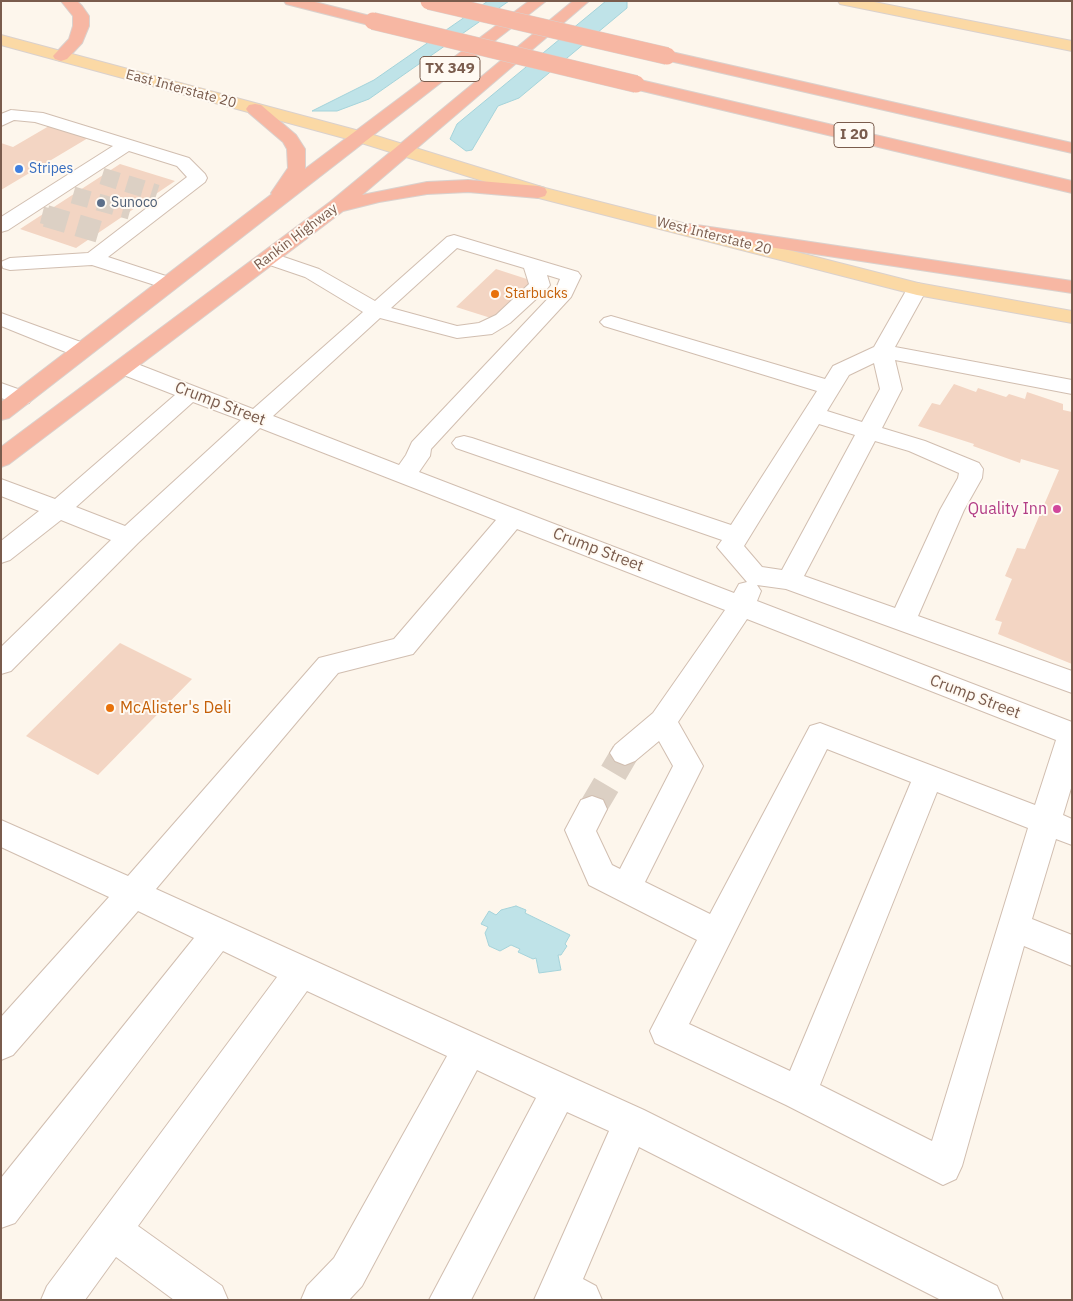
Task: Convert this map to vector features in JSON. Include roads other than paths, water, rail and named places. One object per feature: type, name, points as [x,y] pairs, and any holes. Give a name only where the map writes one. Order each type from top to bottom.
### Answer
[{"type":"highway","points":[[61,56],[76,40],[81,26],[81,16],[77,9],[68,1]]},
{"type":"highway","name":"I 20","points":[[291,1],[1072,187]]},
{"type":"highway","name":"I 20","points":[[430,1],[1072,148]]},
{"type":"highway","name":"TX 349","points":[[360,137],[539,1]]},
{"type":"highway","name":"Rankin Highway","points":[[1,459],[337,206],[582,1]]},
{"type":"highway","points":[[255,109],[290,139],[296,150],[297,168],[275,201]]},
{"type":"highway","points":[[1,413],[11,394],[81,350],[360,137]]},
{"type":"highway","points":[[337,206],[379,196],[427,188],[468,186],[538,192]]},
{"type":"highway","points":[[124,367],[129,327],[225,252],[237,230]]},
{"type":"highway","points":[[690,230],[1072,287]]},
{"type":"highway","points":[[1,430],[75,372],[81,350]]},
{"type":"main road","points":[[845,1],[1072,46]]},
{"type":"main road","name":"East Interstate 20","points":[[1,40],[360,137]]},
{"type":"main road","name":"West Interstate 20","points":[[360,137],[538,192],[917,289],[1072,317]]},
{"type":"street","points":[[5,116],[37,117],[183,162],[198,178],[164,195],[139,213],[120,238],[93,259]]},
{"type":"street","points":[[1,226],[34,213],[94,174],[127,145]]},
{"type":"street","points":[[100,232],[120,238]]},
{"type":"street","points":[[1,664],[129,538],[257,418],[454,241],[571,276],[564,293],[420,447],[418,456],[404,475]]},
{"type":"street","points":[[268,258],[312,273],[376,311],[457,332],[484,328],[503,319],[540,285],[533,265]]},
{"type":"street","points":[[4,265],[93,259],[168,284]]},
{"type":"street","points":[[917,289],[882,351],[841,371],[730,547],[754,575],[789,580],[1072,682]]},
{"type":"street","points":[[1,319],[81,350]]},
{"type":"street","points":[[611,322],[830,388]]},
{"type":"street","points":[[882,351],[1072,387]]},
{"type":"street","points":[[789,580],[891,389],[882,351]]},
{"type":"street","name":"Crump Street","points":[[124,367],[1072,735]]},
{"type":"street","points":[[1,554],[57,510],[190,393]]},
{"type":"street","points":[[814,415],[917,446],[971,469],[970,478],[952,510],[902,622]]},
{"type":"street","points":[[464,443],[737,536]]},
{"type":"street","points":[[1,487],[129,538]]},
{"type":"street","points":[[1,1043],[329,665],[403,647],[513,517]]},
{"type":"street","points":[[625,753],[663,721],[741,607],[754,575]]},
{"type":"street","points":[[626,889],[688,766],[663,721]]},
{"type":"street","points":[[1058,827],[820,734],[667,1031],[799,1093],[943,1166],[1013,926],[1058,827],[1072,735]]},
{"type":"street","points":[[799,1093],[928,776]]},
{"type":"street","points":[[592,809],[580,830],[600,875],[717,934]]},
{"type":"street","points":[[1,833],[560,1089],[983,1300]]},
{"type":"street","points":[[1013,926],[1072,951]]},
{"type":"street","points":[[1,1209],[218,933]]},
{"type":"street","points":[[61,1300],[301,972]]},
{"type":"street","points":[[321,1300],[348,1272],[470,1048]]},
{"type":"street","points":[[449,1300],[560,1089]]},
{"type":"street","points":[[565,1296],[631,1124]]},
{"type":"street","points":[[112,1231],[208,1300]]},
{"type":"water","points":[[488,1],[509,1],[369,99],[337,111],[312,111],[374,80]]},
{"type":"water","points":[[606,1],[627,1],[627,8],[519,98],[498,106],[472,150],[466,151],[450,139],[457,124]]},
{"type":"water","points":[[516,906],[526,910],[525,913],[570,935],[565,944],[567,946],[561,955],[558,955],[561,970],[539,973],[536,958],[533,959],[518,952],[520,949],[511,945],[500,951],[489,946],[485,933],[488,927],[481,924],[489,911],[496,915],[501,910]]},
{"type":"tunnel","points":[[102,176],[157,193]]},
{"type":"tunnel","points":[[73,195],[130,211]]},
{"type":"tunnel","points":[[42,215],[46,216]]},
{"type":"tunnel","points":[[46,216],[50,217]]},
{"type":"tunnel","points":[[46,216],[100,232]]},
{"type":"tunnel","points":[[592,809],[625,753]]},
{"type":"place","name":"Stripes","points":[[19,169]]},
{"type":"place","name":"Sunoco","points":[[101,203]]},
{"type":"place","name":"Starbucks","points":[[495,294]]},
{"type":"place","name":"Quality Inn","points":[[1057,509]]},
{"type":"place","name":"McAlister's Deli","points":[[110,708]]}]
